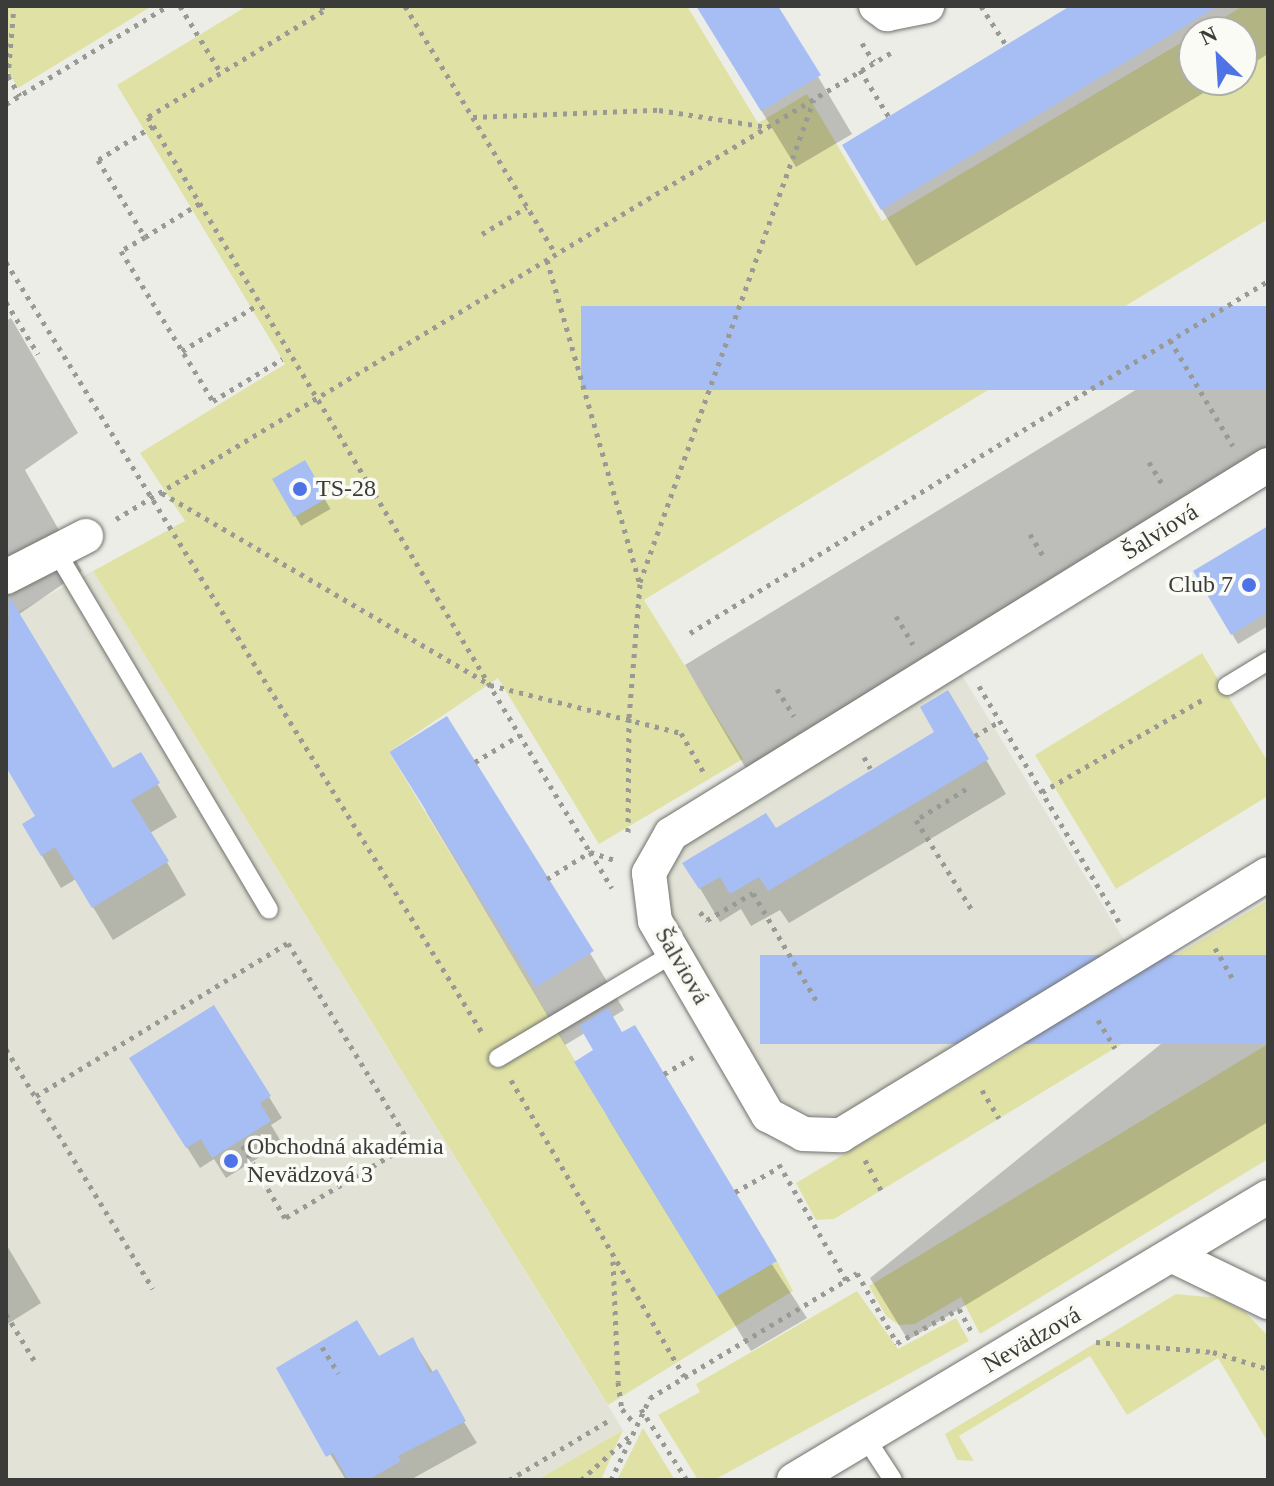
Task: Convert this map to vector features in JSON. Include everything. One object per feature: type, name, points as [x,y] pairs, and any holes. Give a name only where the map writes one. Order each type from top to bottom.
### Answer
[{"type":"street","points":[[876,6],[887,14],[927,6]]},
{"type":"street","name":"Šalviová","points":[[1268,465],[671,834],[649,873],[655,921],[768,1115],[803,1134],[841,1135],[1268,874]]},
{"type":"street","points":[[6,577],[86,536]]},
{"type":"street","name":"Nevädzová","points":[[794,1480],[1268,1197]]},
{"type":"street","points":[[1173,1256],[1268,1302]]},
{"type":"lane","points":[[56,551],[269,910]]},
{"type":"lane","points":[[1227,686],[1268,661]]},
{"type":"lane","points":[[498,1058],[674,953]]},
{"type":"lane","points":[[865,1437],[893,1480]]},
{"type":"path","points":[[14,6],[7,75],[20,96]]},
{"type":"path","points":[[6,104],[168,6]]},
{"type":"path","points":[[180,6],[221,73]]},
{"type":"path","points":[[322,6],[323,11],[148,117],[590,852],[649,873]]},
{"type":"path","points":[[405,6],[556,255]]},
{"type":"path","points":[[981,6],[1006,45]]},
{"type":"path","points":[[119,518],[860,70],[889,117]]},
{"type":"path","points":[[649,873],[628,836],[629,718],[640,584],[815,98]]},
{"type":"path","points":[[473,117],[659,110],[768,127]]},
{"type":"path","points":[[145,237],[98,160],[153,126]]},
{"type":"path","points":[[200,203],[121,251],[213,401],[282,359]]},
{"type":"path","points":[[482,234],[527,207]]},
{"type":"path","points":[[547,260],[640,584]]},
{"type":"path","points":[[6,262],[498,1058],[684,1376]]},
{"type":"path","points":[[690,633],[1268,281]]},
{"type":"path","points":[[6,302],[38,354]]},
{"type":"path","points":[[182,351],[259,304]]},
{"type":"path","points":[[1170,340],[1236,451]]},
{"type":"path","points":[[162,493],[490,685],[681,733],[712,786]]},
{"type":"path","points":[[1030,534],[1050,566]]},
{"type":"path","points":[[896,616],[915,648]]},
{"type":"path","points":[[961,654],[1138,954]]},
{"type":"path","points":[[1042,792],[1227,686]]},
{"type":"path","points":[[777,689],[796,720]]},
{"type":"path","points":[[975,736],[1000,721]]},
{"type":"path","points":[[475,762],[520,735]]},
{"type":"path","points":[[966,789],[916,820],[972,910]]},
{"type":"path","points":[[700,912],[707,920],[753,893],[819,1005]]},
{"type":"path","points":[[1212,942],[1232,977]]},
{"type":"path","points":[[36,1096],[288,943],[410,1144],[285,1218],[240,1141]]},
{"type":"path","points":[[1094,1014],[1115,1048]]},
{"type":"path","points":[[6,1049],[153,1289]]},
{"type":"path","points":[[664,1074],[696,1054]]},
{"type":"path","points":[[979,1083],[999,1118]]},
{"type":"path","points":[[785,1124],[778,1168],[846,1280]]},
{"type":"path","points":[[861,1154],[881,1190]]},
{"type":"path","points":[[735,1192],[778,1168]]},
{"type":"path","points":[[613,1258],[618,1382],[622,1409],[634,1423]]},
{"type":"path","points":[[611,1480],[641,1409],[684,1376],[857,1273],[897,1343],[959,1309],[969,1327]]},
{"type":"path","points":[[6,1314],[34,1360]]},
{"type":"path","points":[[1080,1342],[1213,1352],[1268,1369]]},
{"type":"path","points":[[322,1347],[338,1373]]},
{"type":"path","points":[[641,1409],[687,1480]]},
{"type":"path","points":[[509,1480],[608,1421]]},
{"type":"path","points":[[581,1480],[632,1433]]},
{"type":"shaded area","name":"Obchodná akadémia Nevädzová 3","points":[[93,571],[623,1430],[537,1480],[6,1480],[6,618]]},
{"type":"shaded area","points":[[960,672],[1126,943],[841,1115],[815,1115],[789,1106],[773,1090],[670,930],[660,894],[672,854]]},
{"type":"green space","points":[[6,6],[152,6],[18,88],[6,67]]},
{"type":"green space","points":[[247,6],[687,6],[758,123],[807,94],[882,221],[1178,45],[1178,96],[1258,96],[1258,16],[1226,16],[1243,6],[1268,6],[1268,219],[644,600],[743,759],[599,844],[498,678],[389,752],[717,1296],[777,1261],[793,1291],[608,1405],[93,571],[185,521],[140,453],[285,364],[117,85]]},
{"type":"green space","points":[[1202,653],[1268,762],[1268,796],[1116,889],[1035,755]]},
{"type":"green space","points":[[1268,900],[1268,955],[834,1219],[816,1220],[796,1183]]},
{"type":"green space","points":[[1268,1044],[1268,1159],[980,1334],[961,1297],[915,1324],[899,1325],[886,1316],[869,1286]]},
{"type":"green space","points":[[857,1291],[898,1349],[956,1318],[969,1341],[714,1480],[698,1480],[658,1415],[700,1392],[696,1384]]},
{"type":"green space","points":[[1176,1294],[1218,1298],[1246,1313],[1268,1336],[1268,1442],[1218,1358],[1127,1415],[1090,1356],[959,1436],[974,1461],[957,1460],[945,1434]]},
{"type":"green space","points":[[643,1428],[675,1480],[617,1480]]},
{"type":"green space","points":[[623,1430],[601,1480],[537,1480]]},
{"type":"building","points":[[696,6],[778,6],[821,75],[761,111]]},
{"type":"building","points":[[1070,6],[1218,6],[1201,16],[1178,16],[1178,30],[881,210],[842,145]]},
{"type":"building","points":[[581,306],[1268,306],[1268,390],[581,390]]},
{"type":"building","name":"TS-28","points":[[305,460],[327,498],[294,517],[272,479]]},
{"type":"building","points":[[1268,526],[1268,612],[1231,635],[1193,571]]},
{"type":"building","points":[[9,596],[113,768],[141,752],[160,783],[131,800],[169,861],[92,908],[55,847],[41,856],[22,824],[35,816],[6,767]]},
{"type":"building","points":[[948,690],[989,759],[768,891],[759,877],[730,894],[720,877],[699,889],[682,863],[766,813],[776,828],[934,732],[920,707]]},
{"type":"building","points":[[447,716],[594,951],[536,987],[389,752]]},
{"type":"building","points":[[760,955],[1268,955],[1268,1044],[760,1044]]},
{"type":"building","points":[[214,1005],[271,1096],[260,1103],[271,1121],[212,1158],[201,1139],[186,1148],[129,1058]]},
{"type":"building","points":[[608,1008],[622,1032],[635,1025],[777,1261],[717,1296],[574,1062],[593,1050],[579,1026]]},
{"type":"building","points":[[357,1320],[379,1356],[413,1337],[430,1373],[437,1369],[466,1421],[398,1456],[401,1461],[368,1480],[348,1480],[333,1453],[326,1457],[276,1368]]},
{"type":"place","name":"TS-28","points":[[300,489]]},
{"type":"place","name":"Club 7","points":[[1249,585]]},
{"type":"place","name":"Obchodná akadémia Nevädzová 3","points":[[231,1161]]}]
